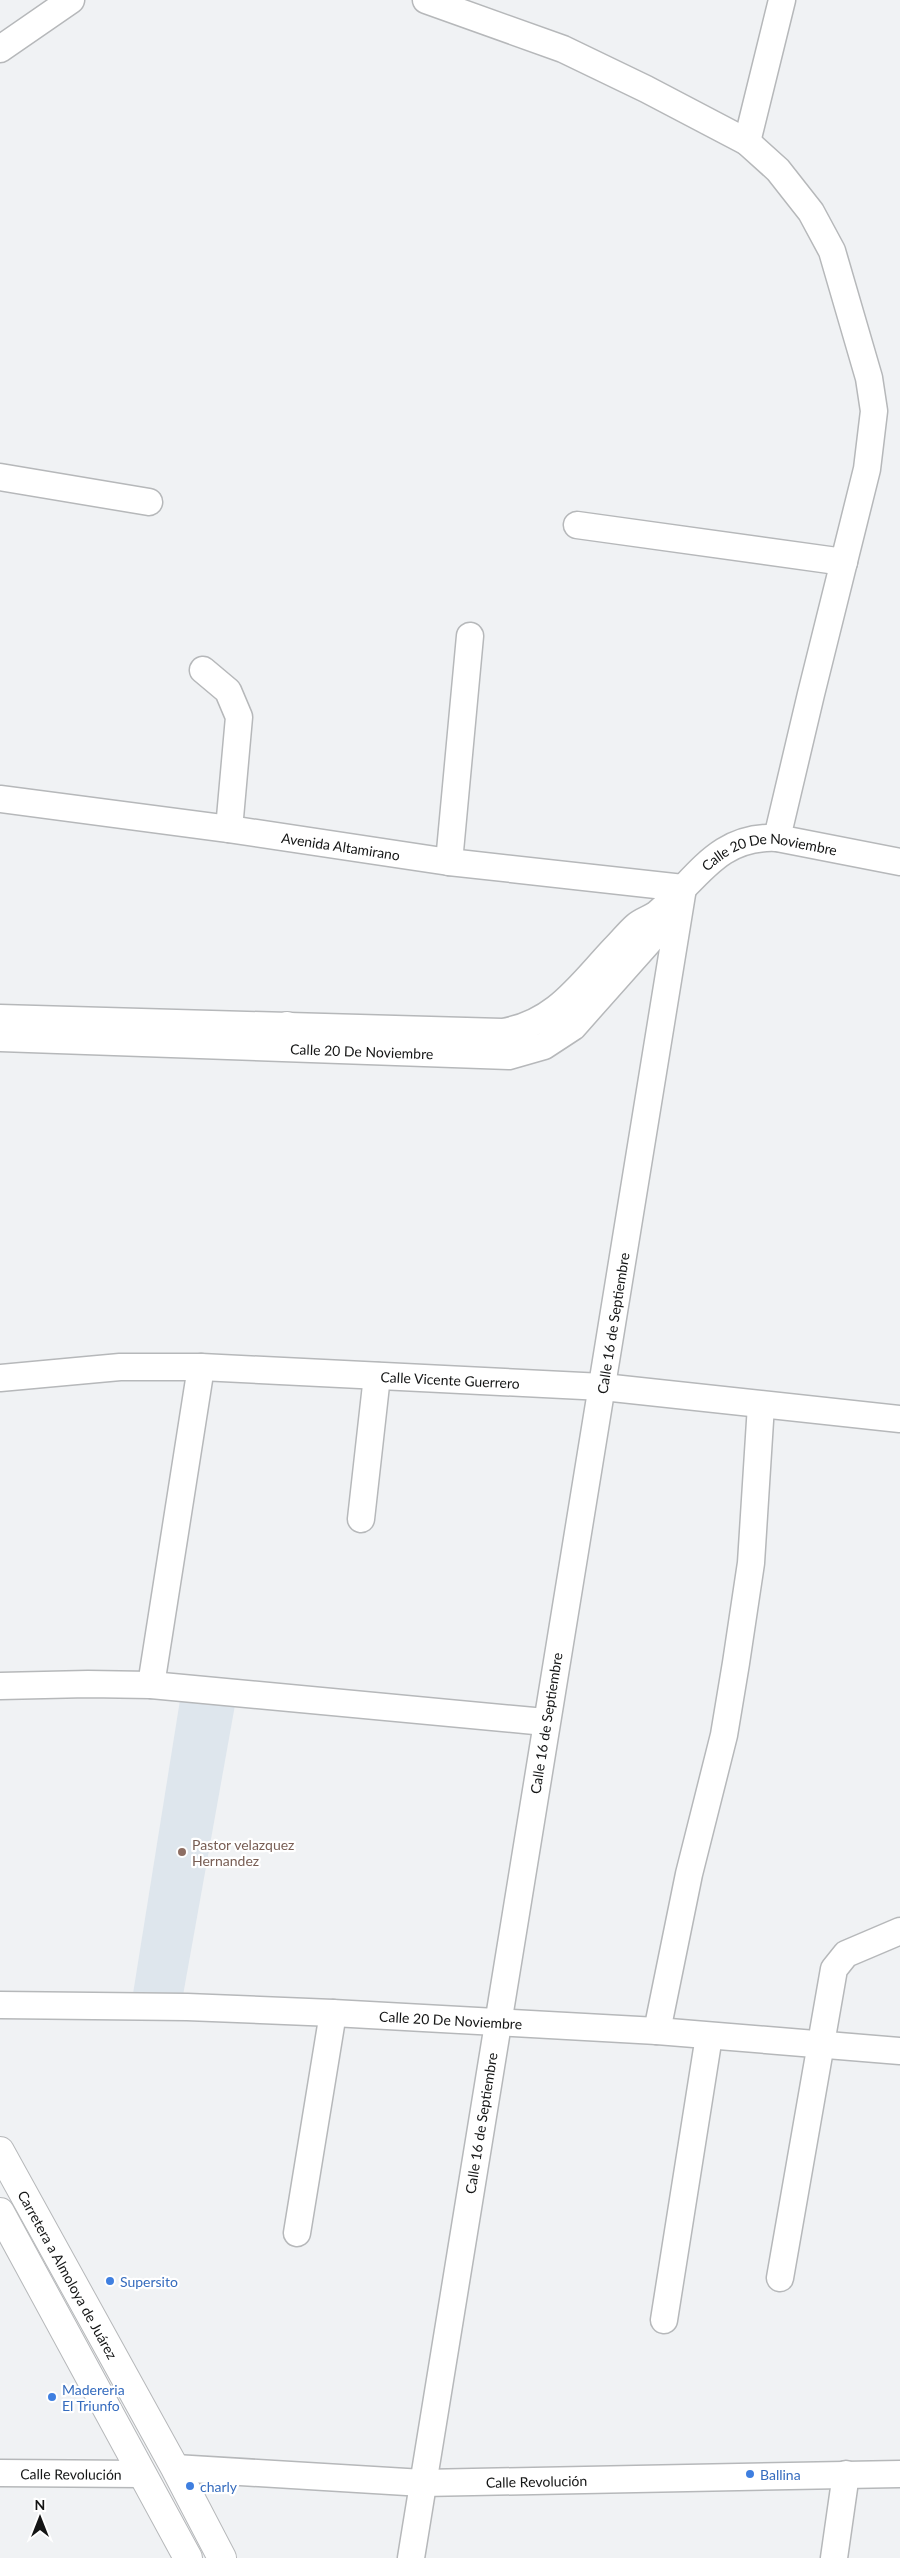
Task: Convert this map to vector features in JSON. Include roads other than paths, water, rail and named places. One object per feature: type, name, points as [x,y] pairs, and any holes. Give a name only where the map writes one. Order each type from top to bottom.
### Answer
[{"type":"main road","name":"Carretera a Almoloya de Juárez","points":[[0,2151],[175,2468],[222,2558]]},
{"type":"main road","points":[[0,2212],[188,2558]]},
{"type":"main road","points":[[18,2244],[43,2229]]},
{"type":"street","points":[[0,50],[71,0]]},
{"type":"street","points":[[426,0],[563,49],[646,89],[747,142],[778,170],[811,212],[832,251],[869,378],[874,411],[867,469],[777,838]]},
{"type":"street","points":[[747,142],[782,0]]},
{"type":"street","points":[[0,477],[149,502]]},
{"type":"street","points":[[577,525],[844,562]]},
{"type":"street","points":[[449,862],[470,636]]},
{"type":"street","points":[[203,670],[228,691],[239,717],[229,829]]},
{"type":"street","name":"Avenida Altamirano","points":[[0,799],[229,829],[449,862],[683,888]]},
{"type":"street","name":"Calle 20 De Noviembre","points":[[0,1038],[287,1037],[502,1032],[522,1029],[558,1009],[636,925],[658,914],[705,864],[731,846],[763,838],[777,838],[900,862]]},
{"type":"street","name":"Calle 16 de Septiembre","points":[[411,2558],[545,1722],[603,1387],[683,888]]},
{"type":"street","name":"Calle 20 De Noviembre","points":[[0,1018],[287,1037]]},
{"type":"street","name":"Calle Vicente Guerrero","points":[[0,1378],[120,1367],[201,1367],[603,1387],[900,1419]]},
{"type":"street","points":[[151,1685],[201,1367]]},
{"type":"street","points":[[361,1519],[377,1376]]},
{"type":"street","points":[[657,2031],[689,1874],[724,1735],[736,1663],[750,1564],[761,1405]]},
{"type":"street","points":[[0,1686],[151,1685],[545,1722]]},
{"type":"street","points":[[780,2278],[834,1969],[846,1954],[900,1932]]},
{"type":"street","name":"Calle 20 De Noviembre","points":[[0,2005],[187,2006],[333,2013],[657,2031],[900,2051]]},
{"type":"street","points":[[297,2232],[333,2013]]},
{"type":"street","points":[[664,2320],[709,2036]]},
{"type":"street","name":"Calle Revolución","points":[[175,2468],[423,2483],[900,2474]]},
{"type":"street","name":"Calle Revolución","points":[[0,2472],[142,2474]]},
{"type":"street","points":[[834,2558],[846,2474]]},
{"type":"place","name":"Pastor velazquez Hernandez","points":[[182,1852]]},
{"type":"place","name":"Supersito","points":[[110,2281]]},
{"type":"place","name":"Madereria El Triunfo","points":[[52,2397]]},
{"type":"place","name":"Ballina","points":[[750,2474]]},
{"type":"place","name":"charly","points":[[190,2486]]}]
